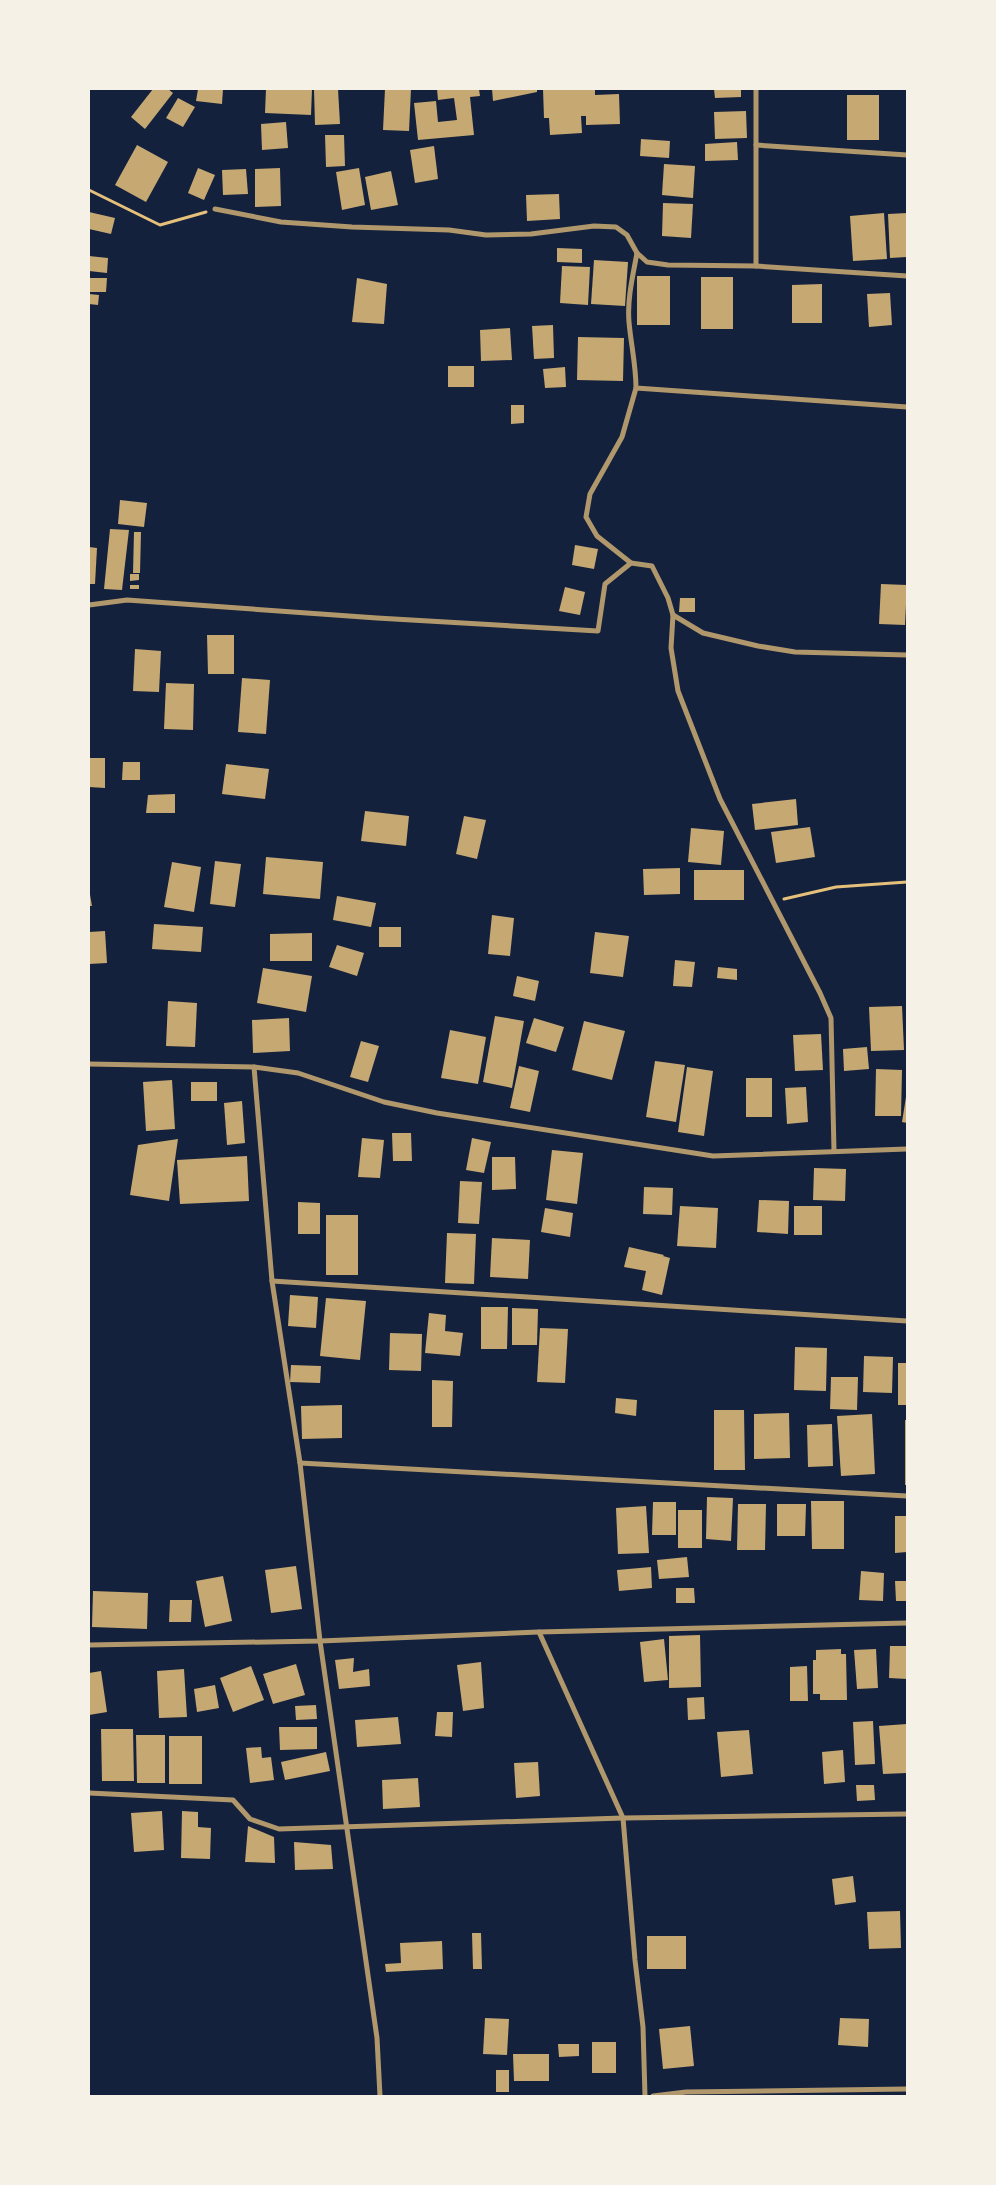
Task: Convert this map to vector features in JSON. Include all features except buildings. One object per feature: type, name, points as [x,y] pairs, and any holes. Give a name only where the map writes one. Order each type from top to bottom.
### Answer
[{"type":"street","points":[[756,89],[756,266]]},
{"type":"street","points":[[756,145],[907,155]]},
{"type":"street","points":[[215,209],[281,222],[352,227],[449,230],[486,235],[531,234],[594,226],[616,228],[627,235],[637,253],[648,262],[668,265],[756,266],[907,276]]},
{"type":"street","points":[[637,253],[630,289],[629,320],[636,366],[636,388],[622,438],[590,494],[586,517],[598,536],[631,563],[652,566],[668,598],[672,615],[671,648],[678,691],[720,799],[831,1018],[834,1151]]},
{"type":"street","points":[[636,388],[907,407]]},
{"type":"street","points":[[89,605],[127,600],[368,618],[598,631],[605,584],[631,563]]},
{"type":"street","points":[[672,615],[703,633],[758,646],[795,652],[907,656]]},
{"type":"street","points":[[89,1064],[254,1067],[298,1073],[384,1102],[438,1113],[712,1156],[907,1149]]},
{"type":"street","points":[[254,1067],[272,1282],[300,1463],[320,1641],[377,2038],[380,2096]]},
{"type":"street","points":[[272,1282],[907,1321]]},
{"type":"street","points":[[300,1463],[907,1496]]},
{"type":"street","points":[[89,1645],[320,1641],[539,1632],[907,1623]]},
{"type":"street","points":[[539,1632],[623,1818],[635,1960],[643,2026],[645,2096]]},
{"type":"street","points":[[89,1793],[233,1800],[250,1819],[279,1829],[623,1818],[907,1814]]},
{"type":"street","points":[[653,2096],[686,2092],[907,2089]]},
{"type":"path","points":[[89,190],[160,225],[215,209]]},
{"type":"path","points":[[772,901],[836,887],[907,882]]}]
